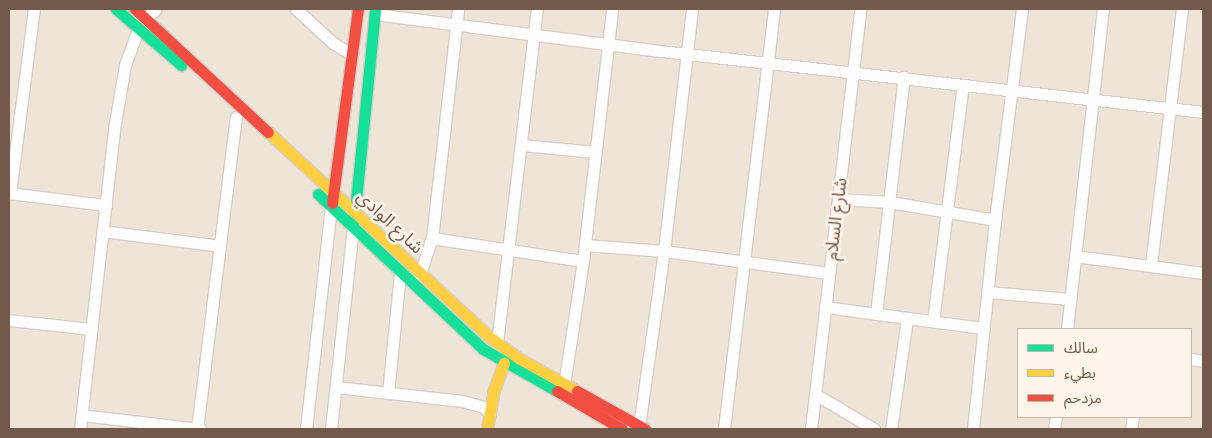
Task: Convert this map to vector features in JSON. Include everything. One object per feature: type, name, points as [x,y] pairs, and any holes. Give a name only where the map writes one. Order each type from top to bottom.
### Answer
[{"type":"main road","name":"شارع الوادي","points":[[116,9],[332,201],[355,214],[497,343],[564,385],[642,428]]},
{"type":"main road","name":"شارع الوادي","points":[[135,9],[332,201],[353,227],[400,273],[483,349],[509,366],[622,429]]},
{"type":"main road","points":[[332,201],[358,9]]},
{"type":"main road","points":[[353,227],[375,11]]},
{"type":"main road","points":[[487,429],[490,414],[509,366]]},
{"type":"street","points":[[34,9],[9,193],[106,205]]},
{"type":"street","points":[[146,18],[156,9]]},
{"type":"street","points":[[296,9],[333,43],[352,55]]},
{"type":"street","points":[[420,274],[432,238],[458,9]]},
{"type":"street","points":[[497,343],[537,9]]},
{"type":"street","points":[[564,385],[583,261],[612,9]]},
{"type":"street","points":[[642,428],[692,9]]},
{"type":"street","points":[[724,429],[774,9]]},
{"type":"street","name":"شارع السلام","points":[[811,429],[860,9]]},
{"type":"street","points":[[973,429],[995,220],[1022,9]]},
{"type":"street","points":[[1067,328],[1091,99],[1103,9]]},
{"type":"street","points":[[1151,265],[1168,108],[1182,9]]},
{"type":"street","points":[[375,11],[456,26],[1203,112]]},
{"type":"street","points":[[80,429],[90,330],[118,104],[125,65],[138,29]]},
{"type":"street","points":[[876,314],[904,77]]},
{"type":"street","points":[[933,321],[963,85]]},
{"type":"street","points":[[82,415],[150,426],[199,429],[236,117]]},
{"type":"street","points":[[522,144],[595,152]]},
{"type":"street","points":[[838,199],[890,202],[946,210],[995,220]]},
{"type":"street","points":[[306,429],[332,201]]},
{"type":"street","points":[[331,429],[353,227]]},
{"type":"street","points":[[102,231],[220,246]]},
{"type":"street","points":[[432,238],[583,261]]},
{"type":"street","points":[[585,245],[664,251],[829,274]]},
{"type":"street","points":[[1075,256],[1203,273]]},
{"type":"street","points":[[388,393],[400,273]]},
{"type":"street","points":[[988,292],[1070,300]]},
{"type":"street","points":[[825,307],[906,320],[933,321],[983,328]]},
{"type":"street","points":[[9,320],[90,330]]},
{"type":"street","points":[[891,429],[906,320]]},
{"type":"street","points":[[336,387],[470,403],[484,407],[490,414]]},
{"type":"street","points":[[815,394],[874,429]]},
{"type":"shaded area","points":[[9,9],[1203,9],[1203,429],[9,429]]},
{"type":"traffic: fast","points":[[116,9],[181,65]]},
{"type":"traffic: fast","points":[[354,221],[375,9]]},
{"type":"traffic: fast","points":[[318,194],[483,349],[557,391]]},
{"type":"traffic: slow","points":[[268,132],[488,336],[520,359],[577,391]]},
{"type":"traffic: slow","points":[[487,429],[494,390],[504,363]]},
{"type":"traffic: jam","points":[[135,9],[268,132]]},
{"type":"traffic: jam","points":[[332,203],[358,9]]},
{"type":"traffic: jam","points":[[557,391],[622,429]]},
{"type":"traffic: jam","points":[[577,391],[645,429]]}]
